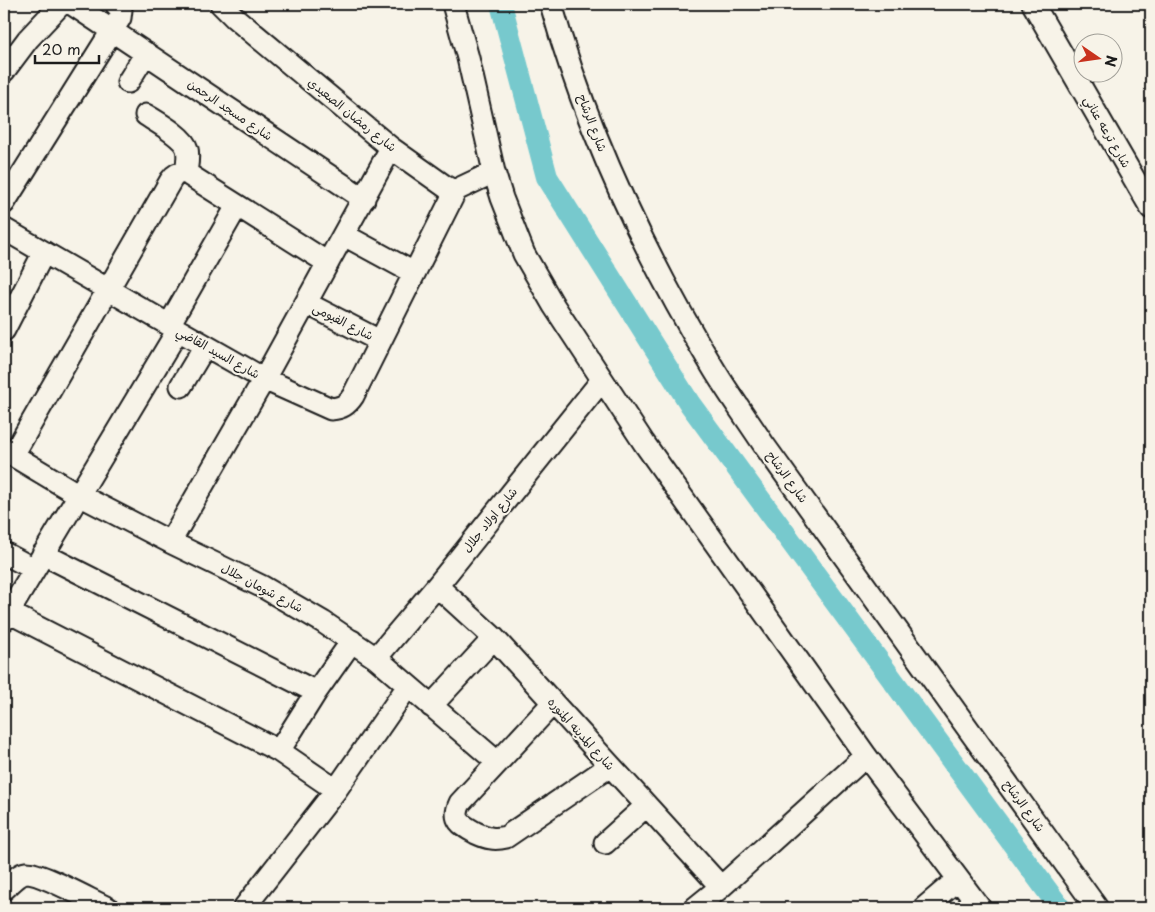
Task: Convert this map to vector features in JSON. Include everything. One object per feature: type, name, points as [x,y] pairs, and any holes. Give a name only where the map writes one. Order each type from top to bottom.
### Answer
[{"type":"street","points":[[4,71],[28,39],[61,4]]},
{"type":"street","name":"شارع مسجد الرحمن","points":[[72,4],[364,199]]},
{"type":"street","points":[[4,203],[120,18],[121,10],[116,4]]},
{"type":"street","name":"شارع رمضان الصعيدي","points":[[221,4],[235,18],[391,148],[446,187],[456,190]]},
{"type":"street","points":[[453,4],[502,198],[524,254],[554,306],[644,443],[866,756],[980,908]]},
{"type":"street","name":"شارع الرشاح","points":[[552,4],[589,118],[625,204],[666,287],[713,368],[764,445],[1098,908]]},
{"type":"street","name":"شارع ترعه عناني","points":[[1033,4],[1151,208]]},
{"type":"street","points":[[128,82],[146,54]]},
{"type":"street","points":[[146,115],[184,142],[188,149],[186,173]]},
{"type":"street","points":[[170,542],[264,379],[391,148]]},
{"type":"street","points":[[380,341],[456,190],[494,172]]},
{"type":"street","points":[[8,452],[108,289],[174,176],[177,174],[186,173],[328,264]]},
{"type":"street","points":[[237,206],[174,328],[79,495],[6,616],[279,751],[336,790]]},
{"type":"street","name":"شارع السيد القاضي","points":[[4,229],[264,379],[331,409],[338,409],[349,402],[380,341]]},
{"type":"street","points":[[344,235],[414,273]]},
{"type":"street","points":[[4,330],[44,252]]},
{"type":"street","name":"شارع الفيومى","points":[[306,303],[380,341]]},
{"type":"street","points":[[181,386],[206,346]]},
{"type":"street","name":"شارع اولاد جلال","points":[[376,658],[437,586],[602,380]]},
{"type":"street","name":"شارع شومان جلال","points":[[8,452],[79,495],[263,587],[352,641],[376,658],[497,762]]},
{"type":"street","points":[[4,553],[39,562],[316,692]]},
{"type":"street","name":"شارع المدينه المنوره","points":[[437,586],[494,638],[721,887]]},
{"type":"street","points":[[431,706],[494,638]]},
{"type":"street","points":[[279,751],[316,692],[352,641]]},
{"type":"street","points":[[244,908],[336,790],[408,686]]},
{"type":"street","points":[[553,703],[460,803],[457,815],[463,826],[490,839],[506,837],[610,766]]},
{"type":"street","points":[[695,908],[721,887],[866,756]]},
{"type":"street","points":[[605,842],[646,806]]},
{"type":"street","points":[[4,889],[25,873],[38,875],[108,908]]},
{"type":"street","points":[[924,908],[958,879]]},
{"type":"waterway","points":[[501,4],[547,177],[690,404],[1060,908]]}]
